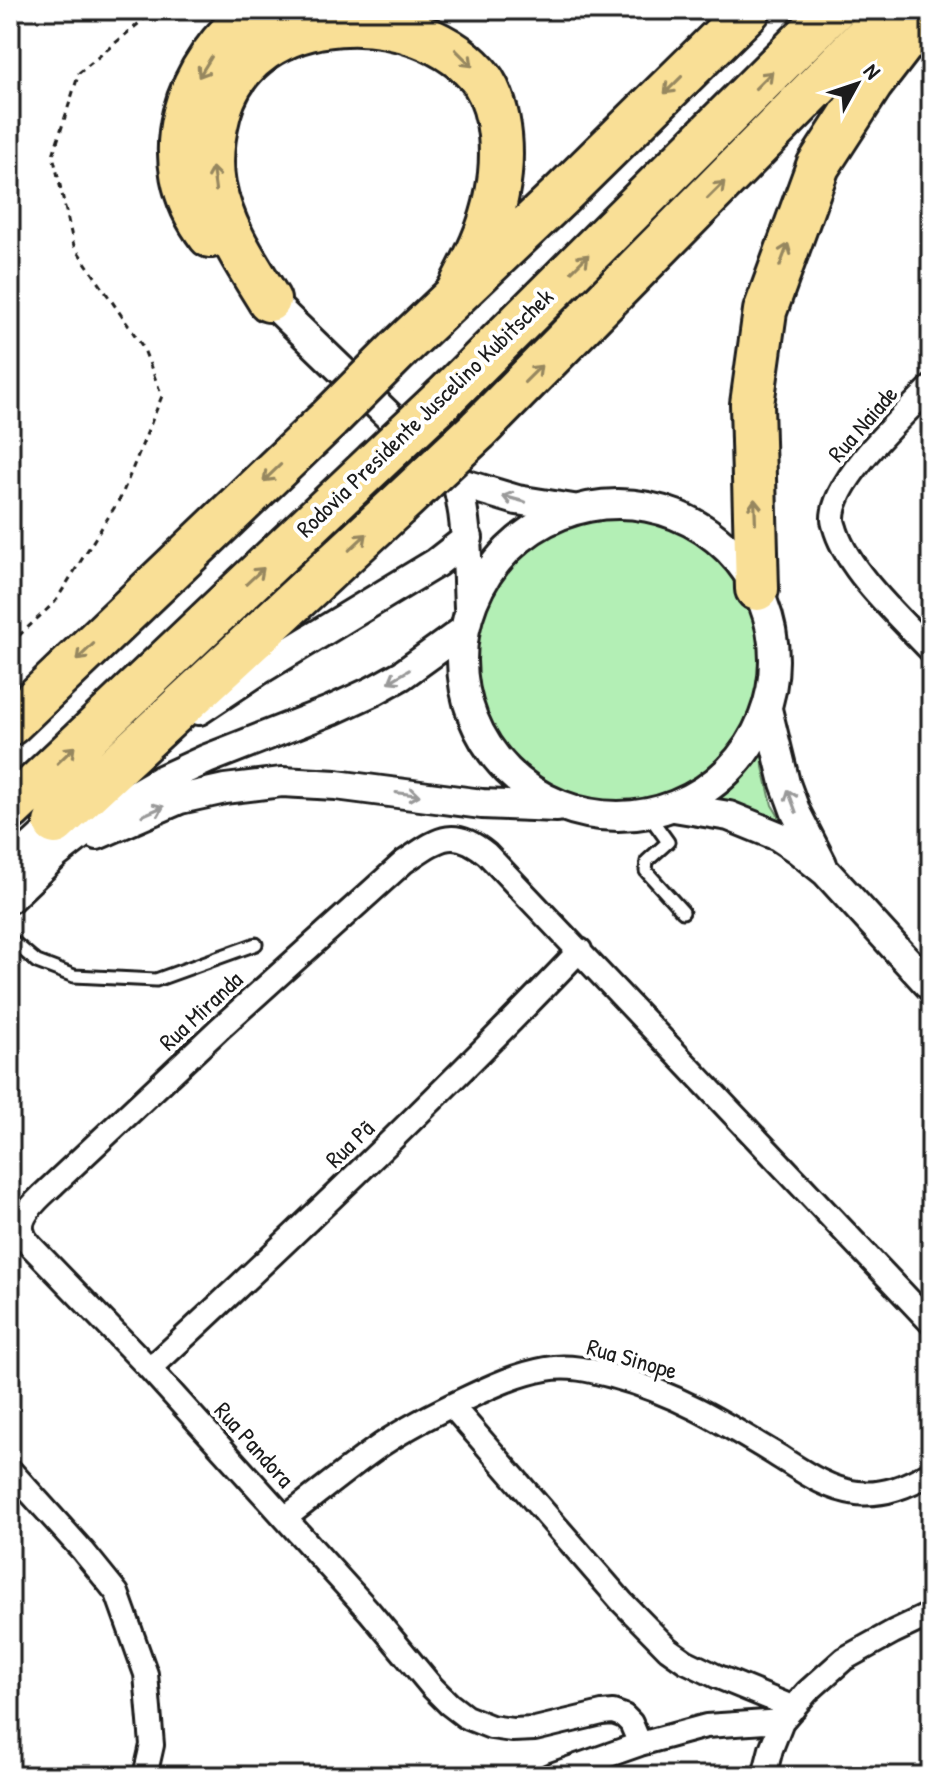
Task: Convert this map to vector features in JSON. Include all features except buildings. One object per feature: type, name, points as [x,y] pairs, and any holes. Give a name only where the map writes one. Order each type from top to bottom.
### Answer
[{"type":"highway","points":[[257,10],[227,38],[194,85],[187,104],[179,148],[185,188],[194,211],[223,253],[269,300]]},
{"type":"highway","points":[[10,724],[749,10]]},
{"type":"highway","name":"Rodovia Presidente Juscelino Kubitschek","points":[[10,809],[445,397],[833,10]]},
{"type":"highway","points":[[55,839],[478,430],[892,10]]},
{"type":"highway","points":[[757,589],[752,404],[765,311],[818,166],[871,84],[928,10]]},
{"type":"highway","points":[[269,300],[228,228],[214,184],[212,159],[222,100],[242,63],[274,36],[302,20],[349,12],[391,17],[430,31],[468,61],[484,82],[495,109],[500,129],[501,162],[497,194],[488,226],[456,295]]},
{"type":"street","points":[[269,300],[457,482],[517,500],[574,509]]},
{"type":"street","name":"Rua Naiade","points":[[931,387],[853,469],[839,494],[833,519],[841,544],[858,572],[931,651]]},
{"type":"street","points":[[457,482],[468,538],[462,675],[472,718],[495,756],[527,787],[566,808]]},
{"type":"street","points":[[10,866],[159,781],[332,710],[402,675],[466,622],[473,598],[490,567],[513,542],[542,522],[574,509],[616,503],[659,509],[699,526],[733,553],[757,589],[771,628],[774,669],[767,709],[746,751],[715,784],[661,810]]},
{"type":"street","points":[[10,898],[55,839],[169,731],[256,672],[436,563],[468,538]]},
{"type":"street","points":[[767,709],[785,783],[796,813],[826,872]]},
{"type":"street","points":[[55,839],[180,799],[225,789],[282,782],[336,785],[482,804],[566,808],[593,815],[620,817],[661,810],[729,816],[778,836],[826,872],[931,987]]},
{"type":"street","name":"Rua Miranda","points":[[30,1245],[21,1231],[29,1209],[220,1028],[404,862],[428,846],[448,837],[462,837],[478,846],[580,950]]},
{"type":"street","points":[[580,950],[931,1323]]},
{"type":"street","name":"Rua Pã","points":[[150,1369],[480,1054],[580,950]]},
{"type":"street","name":"Rua Pandora","points":[[30,1245],[150,1369],[449,1704],[466,1717],[491,1727],[512,1730],[535,1729],[613,1712],[631,1723],[640,1744]]},
{"type":"street","name":"Rua Sinope","points":[[285,1518],[410,1427],[492,1386],[546,1369],[566,1367],[633,1381],[688,1403],[840,1490],[874,1493],[893,1490],[931,1472]]},
{"type":"street","points":[[452,1406],[622,1602],[668,1649],[685,1661],[788,1714]]},
{"type":"street","points":[[10,1470],[117,1593],[146,1674],[152,1745],[145,1776]]},
{"type":"street","points":[[764,1776],[771,1749],[788,1714],[807,1692],[844,1659],[931,1614]]},
{"type":"street","points":[[549,1776],[640,1744],[706,1726],[788,1714]]},
{"type":"lane","points":[[661,810],[668,842],[647,861],[646,871],[683,912]]},
{"type":"lane","points":[[10,939],[37,962],[74,976],[156,980],[256,944]]},
{"type":"path","points":[[10,644],[55,602],[121,497],[162,396],[143,347],[74,246],[53,155],[79,73],[155,10]]},
{"type":"green space","points":[[602,512],[630,512],[658,518],[685,529],[720,554],[738,577],[751,602],[760,629],[760,687],[751,714],[738,739],[720,762],[685,787],[658,798],[630,804],[602,804],[574,798],[547,787],[512,762],[487,727],[476,700],[470,672],[470,644],[476,616],[487,589],[512,554],[547,529],[574,518]]},
{"type":"green space","points":[[762,739],[763,767],[772,805],[789,833],[696,802],[728,785],[749,768]]}]
